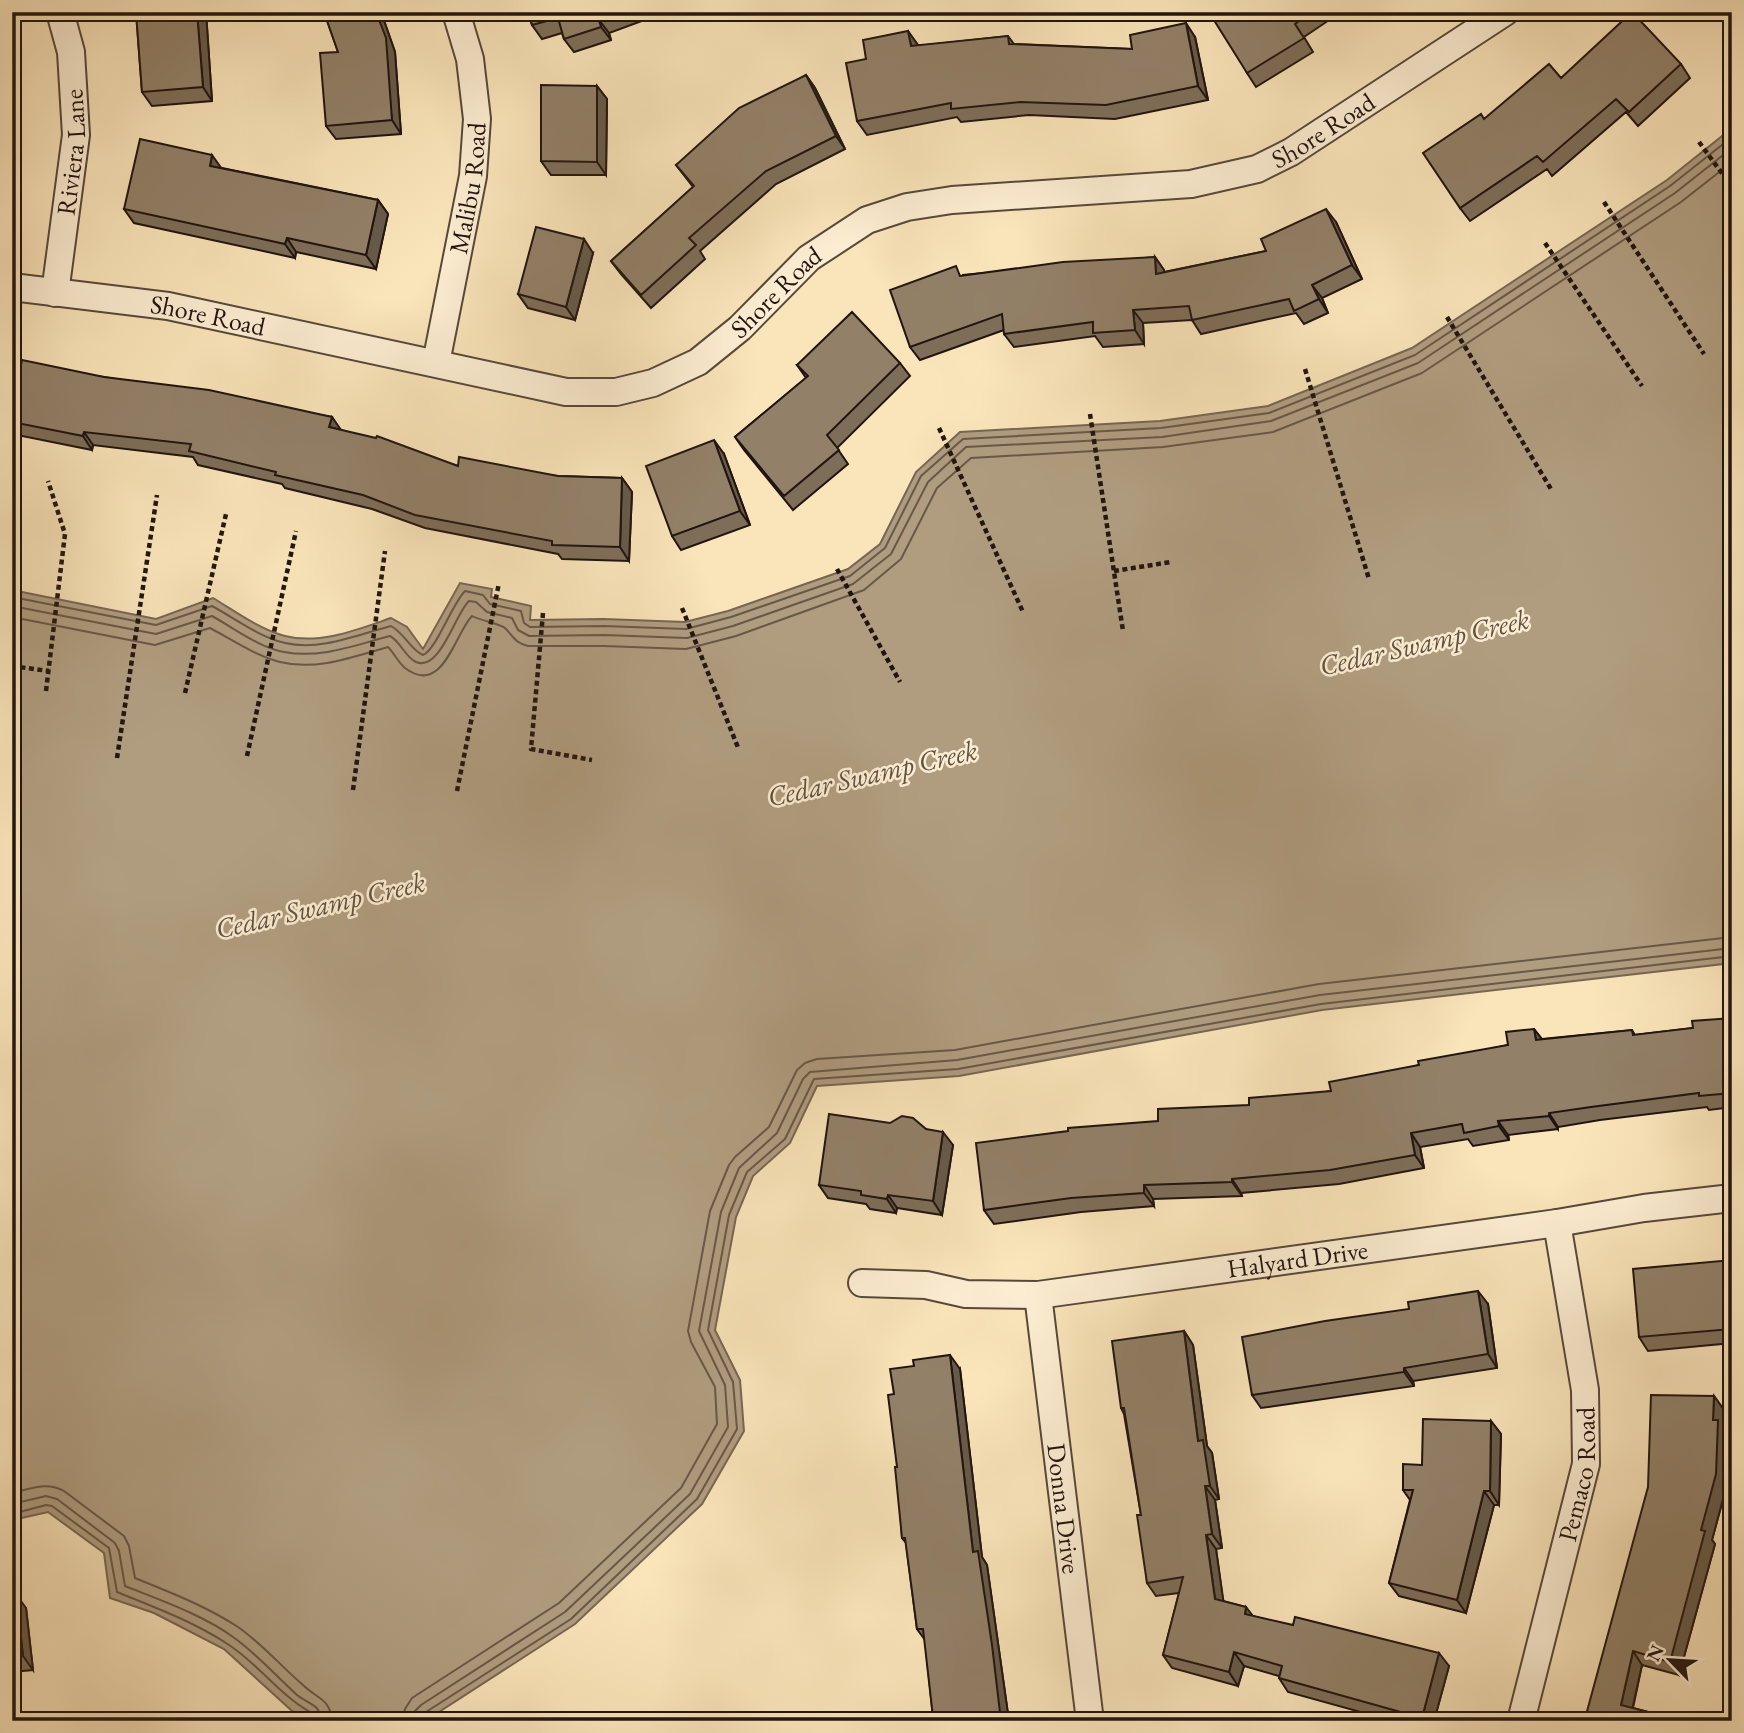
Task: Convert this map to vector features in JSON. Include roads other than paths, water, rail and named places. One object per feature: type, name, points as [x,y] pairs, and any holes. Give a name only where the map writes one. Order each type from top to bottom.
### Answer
[{"type":"street","name":"Riviera Lane","points":[[55,293],[76,135],[71,52],[60,12]]},
{"type":"street","name":"Malibu Road","points":[[436,363],[473,176],[477,119],[470,59],[456,12]]},
{"type":"street","name":"Shore Road","points":[[12,288],[168,306],[566,392],[616,392],[653,383],[698,362],[740,328],[809,258],[867,220],[907,207],[952,200],[1191,184],[1256,169],[1291,152],[1505,12]]},
{"type":"street","name":"Halyard Drive","points":[[862,1283],[926,1285],[966,1294],[1038,1295],[1557,1223],[1644,1208],[1732,1198]]},
{"type":"street","name":"Pemaco Road","points":[[1521,1721],[1586,1464],[1585,1390],[1557,1223]]},
{"type":"street","name":"Donna Drive","points":[[1038,1295],[1090,1721]]},
{"type":"water","name":"Cedar Swamp Creek","points":[[1732,128],[1732,963],[1322,1010],[959,1076],[817,1086],[790,1143],[753,1176],[736,1217],[715,1330],[740,1380],[744,1431],[702,1504],[575,1624],[425,1721],[311,1721],[292,1711],[224,1649],[154,1613],[110,1598],[104,1553],[48,1512],[17,1519],[12,1525],[12,590],[156,619],[213,598],[266,629],[298,638],[339,635],[391,618],[407,627],[423,649],[460,583],[492,589],[491,597],[531,606],[530,620],[685,622],[728,611],[848,569],[880,544],[916,472],[960,432],[1160,421],[1268,406],[1412,348],[1667,180]]}]
